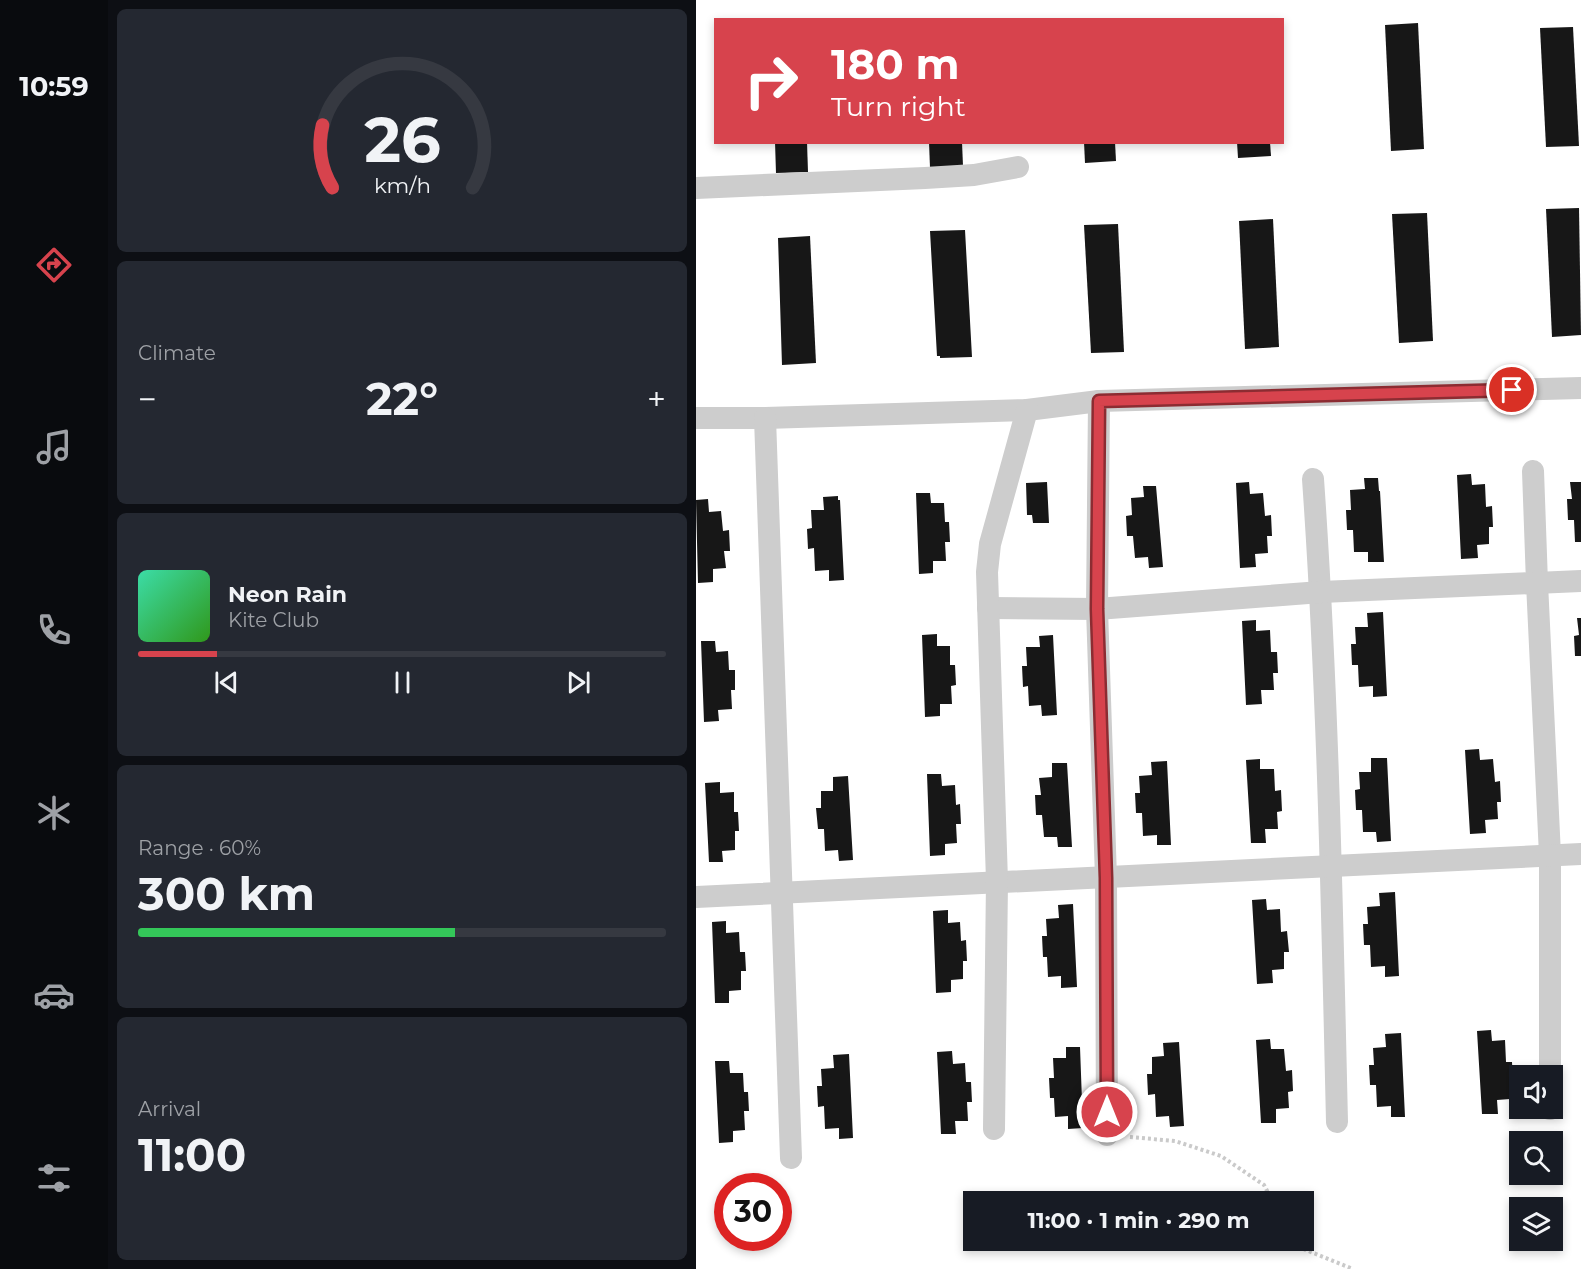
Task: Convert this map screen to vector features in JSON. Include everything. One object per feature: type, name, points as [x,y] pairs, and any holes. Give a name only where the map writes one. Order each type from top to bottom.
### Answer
[{"type":"street","points":[[696,188],[935,178],[974,175],[1018,167]]},
{"type":"street","points":[[696,418],[1027,410],[1099,401],[1581,388]]},
{"type":"street","points":[[1099,401],[1097,609],[1106,878],[1107,1135]]},
{"type":"street","points":[[994,1129],[997,881],[987,572],[990,544],[1027,410]]},
{"type":"street","points":[[765,418],[791,1158]]},
{"type":"street","points":[[1533,471],[1550,855],[1550,1065]]},
{"type":"street","points":[[1312,479],[1321,591],[1337,1122]]},
{"type":"street","points":[[988,608],[1097,609],[1321,591],[1581,581]]},
{"type":"street","points":[[696,897],[1581,854]]},
{"type":"path","points":[[1107,1135],[1175,1141],[1221,1156],[1264,1185],[1267,1191]]},
{"type":"path","points":[[1308,1251],[1353,1269]]},
{"type":"building","points":[[1418,23],[1424,149],[1391,151],[1385,25]]},
{"type":"building","points":[[1573,27],[1579,146],[1546,147],[1540,28]]},
{"type":"building","points":[[775,144],[807,144],[808,172],[776,173]]},
{"type":"building","points":[[929,144],[962,144],[963,166],[930,168]]},
{"type":"building","points":[[1084,144],[1115,144],[1116,161],[1085,163]]},
{"type":"building","points":[[1237,144],[1270,144],[1271,156],[1238,158]]},
{"type":"building","points":[[1579,208],[1581,335],[1552,337],[1546,209]]},
{"type":"building","points":[[1427,213],[1433,341],[1399,343],[1392,214]]},
{"type":"building","points":[[1273,219],[1279,347],[1245,349],[1239,221]]},
{"type":"building","points":[[1118,224],[1124,352],[1091,353],[1084,225]]},
{"type":"building","points":[[965,230],[972,357],[940,358],[937,356],[930,231]]},
{"type":"building","points":[[810,236],[816,363],[782,365],[778,238]]},
{"type":"building","points":[[1471,474],[1472,485],[1485,484],[1486,507],[1492,506],[1493,527],[1489,527],[1489,544],[1477,545],[1478,558],[1461,559],[1457,475]]},
{"type":"building","points":[[1364,478],[1378,478],[1384,562],[1368,562],[1368,552],[1354,552],[1353,530],[1347,530],[1346,510],[1351,510],[1350,490],[1365,489]]},
{"type":"building","points":[[1047,482],[1049,523],[1033,523],[1032,515],[1027,515],[1026,483]]},
{"type":"building","points":[[1249,482],[1250,494],[1263,493],[1265,516],[1271,515],[1272,536],[1267,536],[1268,553],[1255,554],[1256,567],[1240,568],[1236,483]]},
{"type":"building","points":[[1570,482],[1581,482],[1581,542],[1575,542],[1574,520],[1568,520],[1567,499],[1572,499]]},
{"type":"building","points":[[1143,486],[1156,486],[1163,567],[1149,568],[1148,557],[1135,558],[1133,536],[1127,536],[1126,516],[1132,515],[1131,498],[1144,497]]},
{"type":"building","points":[[916,493],[930,493],[931,503],[944,503],[945,522],[949,522],[950,542],[945,542],[946,561],[933,561],[933,573],[919,574]]},
{"type":"building","points":[[838,496],[844,580],[829,581],[829,570],[815,571],[814,548],[808,549],[807,529],[812,528],[811,510],[824,510],[823,497]]},
{"type":"building","points":[[708,499],[709,512],[721,511],[723,531],[729,530],[730,551],[724,551],[726,568],[713,569],[713,582],[698,583],[696,500]]},
{"type":"building","points":[[1383,612],[1387,696],[1373,697],[1373,686],[1359,687],[1358,665],[1352,665],[1351,644],[1356,644],[1355,627],[1368,627],[1367,613]]},
{"type":"building","points":[[1577,618],[1581,618],[1581,656],[1575,656],[1574,636],[1579,635]]},
{"type":"building","points":[[1256,620],[1256,631],[1270,630],[1271,652],[1277,652],[1278,673],[1273,673],[1274,690],[1261,690],[1262,704],[1246,705],[1242,621]]},
{"type":"building","points":[[937,634],[937,646],[950,646],[950,665],[955,665],[956,685],[951,686],[952,704],[940,704],[940,716],[925,717],[922,635]]},
{"type":"building","points":[[1053,635],[1057,715],[1042,716],[1041,705],[1029,706],[1028,686],[1023,687],[1022,666],[1027,666],[1026,647],[1040,647],[1039,636]]},
{"type":"building","points":[[701,641],[715,641],[716,652],[728,651],[729,670],[735,670],[735,690],[731,690],[732,709],[718,710],[719,721],[704,722]]},
{"type":"building","points":[[1479,749],[1480,760],[1493,759],[1495,782],[1500,781],[1501,802],[1497,802],[1498,819],[1485,820],[1486,833],[1470,834],[1465,750]]},
{"type":"building","points":[[1371,758],[1387,758],[1391,841],[1377,842],[1376,832],[1363,832],[1362,810],[1356,810],[1355,790],[1360,789],[1359,772],[1371,772]]},
{"type":"building","points":[[1260,759],[1260,769],[1274,769],[1275,791],[1281,790],[1282,811],[1277,812],[1278,829],[1265,829],[1266,843],[1251,843],[1246,760]]},
{"type":"building","points":[[1167,761],[1171,845],[1157,845],[1157,835],[1143,836],[1142,813],[1136,813],[1135,793],[1140,793],[1139,776],[1152,775],[1151,762]]},
{"type":"building","points":[[1052,763],[1067,763],[1072,847],[1058,847],[1057,837],[1044,837],[1042,815],[1036,815],[1035,795],[1041,795],[1039,778],[1052,777]]},
{"type":"building","points":[[927,774],[941,774],[942,786],[955,785],[956,805],[960,804],[961,824],[956,824],[957,843],[945,844],[945,855],[930,856]]},
{"type":"building","points":[[848,776],[853,860],[839,861],[838,850],[825,851],[824,829],[818,829],[816,808],[821,808],[821,791],[833,791],[833,777]]},
{"type":"building","points":[[720,782],[720,793],[734,792],[734,812],[738,812],[739,831],[735,831],[735,850],[722,851],[723,862],[709,862],[705,783]]},
{"type":"building","points":[[1395,892],[1399,976],[1385,977],[1385,966],[1371,967],[1370,945],[1364,945],[1363,924],[1368,924],[1367,907],[1380,906],[1379,893]]},
{"type":"building","points":[[1266,899],[1267,910],[1280,909],[1281,932],[1287,931],[1289,952],[1284,952],[1284,969],[1272,970],[1273,983],[1257,984],[1252,900]]},
{"type":"building","points":[[1073,904],[1077,987],[1061,988],[1061,976],[1048,977],[1047,957],[1043,957],[1042,936],[1047,936],[1046,919],[1059,918],[1058,905]]},
{"type":"building","points":[[948,910],[948,923],[960,922],[961,941],[966,940],[967,961],[963,961],[963,979],[951,980],[951,992],[936,993],[933,911]]},
{"type":"building","points":[[726,921],[726,933],[739,932],[740,952],[745,952],[746,971],[741,971],[741,990],[729,991],[729,1003],[715,1003],[712,922]]},
{"type":"building","points":[[1491,1030],[1492,1041],[1505,1040],[1506,1062],[1512,1062],[1512,1065],[1509,1065],[1509,1099],[1497,1100],[1498,1114],[1482,1114],[1477,1031]]},
{"type":"building","points":[[1401,1033],[1405,1117],[1391,1117],[1391,1106],[1377,1107],[1376,1085],[1370,1085],[1369,1065],[1374,1065],[1373,1048],[1386,1047],[1385,1034]]},
{"type":"building","points":[[1270,1039],[1271,1049],[1284,1049],[1286,1071],[1292,1070],[1293,1091],[1288,1092],[1289,1108],[1276,1109],[1276,1123],[1261,1123],[1256,1040]]},
{"type":"building","points":[[1179,1042],[1184,1126],[1170,1127],[1169,1116],[1156,1117],[1155,1094],[1148,1095],[1147,1074],[1152,1074],[1152,1057],[1164,1056],[1163,1043]]},
{"type":"building","points":[[1066,1047],[1080,1047],[1083,1128],[1068,1129],[1068,1116],[1055,1117],[1054,1098],[1050,1098],[1049,1078],[1054,1078],[1053,1058],[1066,1058]]},
{"type":"building","points":[[952,1051],[953,1064],[965,1063],[966,1082],[971,1082],[972,1102],[967,1102],[968,1121],[955,1121],[956,1134],[941,1134],[937,1052]]},
{"type":"building","points":[[849,1054],[853,1138],[839,1139],[839,1128],[825,1129],[824,1106],[818,1107],[817,1086],[822,1086],[821,1069],[834,1068],[833,1055]]},
{"type":"building","points":[[715,1061],[729,1061],[730,1073],[743,1073],[744,1092],[748,1092],[749,1111],[744,1111],[745,1130],[733,1131],[733,1142],[719,1143]]},
{"type":"route","points":[[1107,1112],[1106,878],[1097,609],[1099,401],[1512,390]]}]
